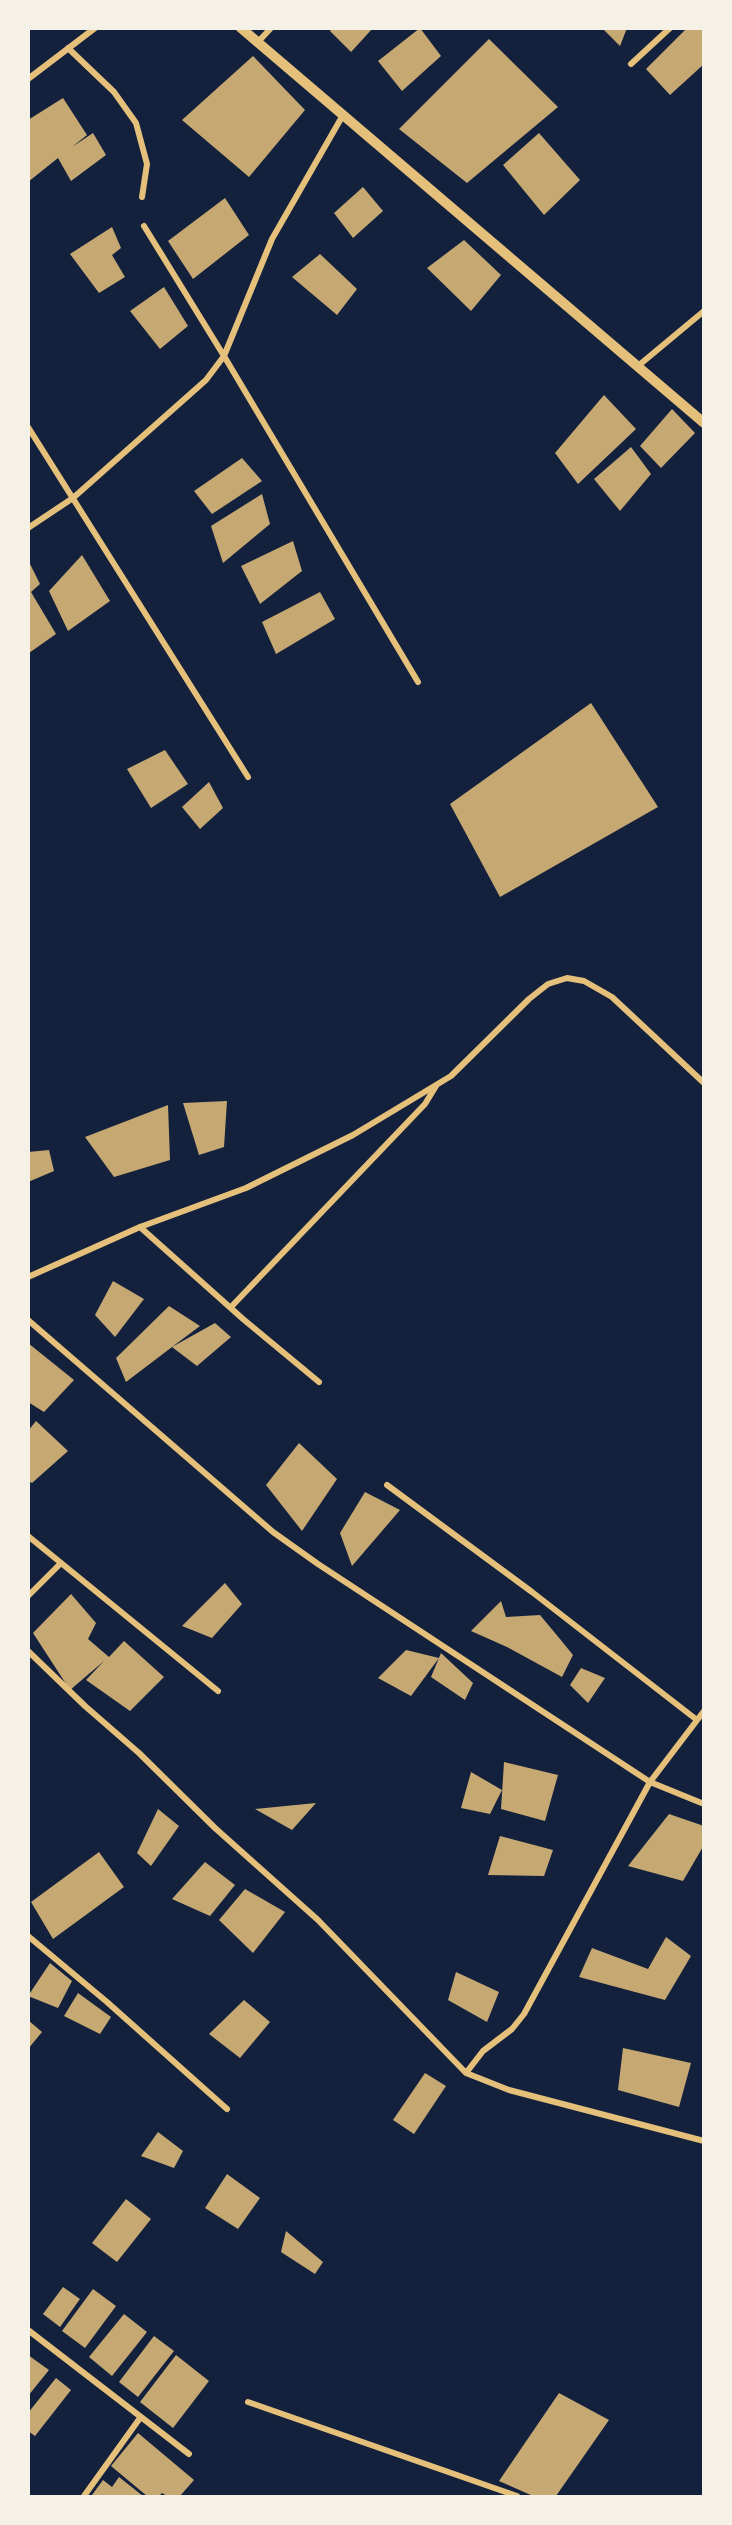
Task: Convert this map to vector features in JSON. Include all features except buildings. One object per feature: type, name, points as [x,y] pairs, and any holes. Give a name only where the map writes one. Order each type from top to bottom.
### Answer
[{"type":"street","points":[[28,79],[95,28]]},
{"type":"street","points":[[241,28],[704,423]]},
{"type":"street","points":[[257,42],[271,28]]},
{"type":"street","points":[[631,64],[670,28]]},
{"type":"street","points":[[68,48],[114,92],[136,123],[147,164],[142,197]]},
{"type":"street","points":[[28,528],[73,498],[206,380],[224,356],[272,239],[343,115]]},
{"type":"street","points":[[144,226],[224,356],[417,682]]},
{"type":"street","points":[[638,366],[704,310]]},
{"type":"street","points":[[28,427],[248,777]]},
{"type":"street","points":[[28,1277],[140,1227],[246,1188],[353,1135],[451,1076],[529,999],[548,984],[567,978],[584,981],[612,997],[704,1083]]},
{"type":"street","points":[[231,1307],[426,1104],[437,1086]]},
{"type":"street","points":[[140,1227],[319,1382]]},
{"type":"street","points":[[28,1320],[273,1532],[373,1601],[650,1782],[704,1804]]},
{"type":"street","points":[[387,1485],[532,1592],[697,1720]]},
{"type":"street","points":[[28,1536],[219,1691]]},
{"type":"street","points":[[28,1596],[61,1563]]},
{"type":"street","points":[[28,1651],[100,1720],[139,1753],[214,1828],[318,1920],[466,2073],[509,2090],[704,2141]]},
{"type":"street","points":[[466,2073],[483,2051],[512,2029],[524,2014],[650,1782],[704,1711]]},
{"type":"street","points":[[28,1936],[107,2002],[226,2109]]},
{"type":"street","points":[[28,2330],[189,2454]]},
{"type":"street","points":[[248,2402],[517,2496]]},
{"type":"street","points":[[84,2496],[140,2418]]}]
